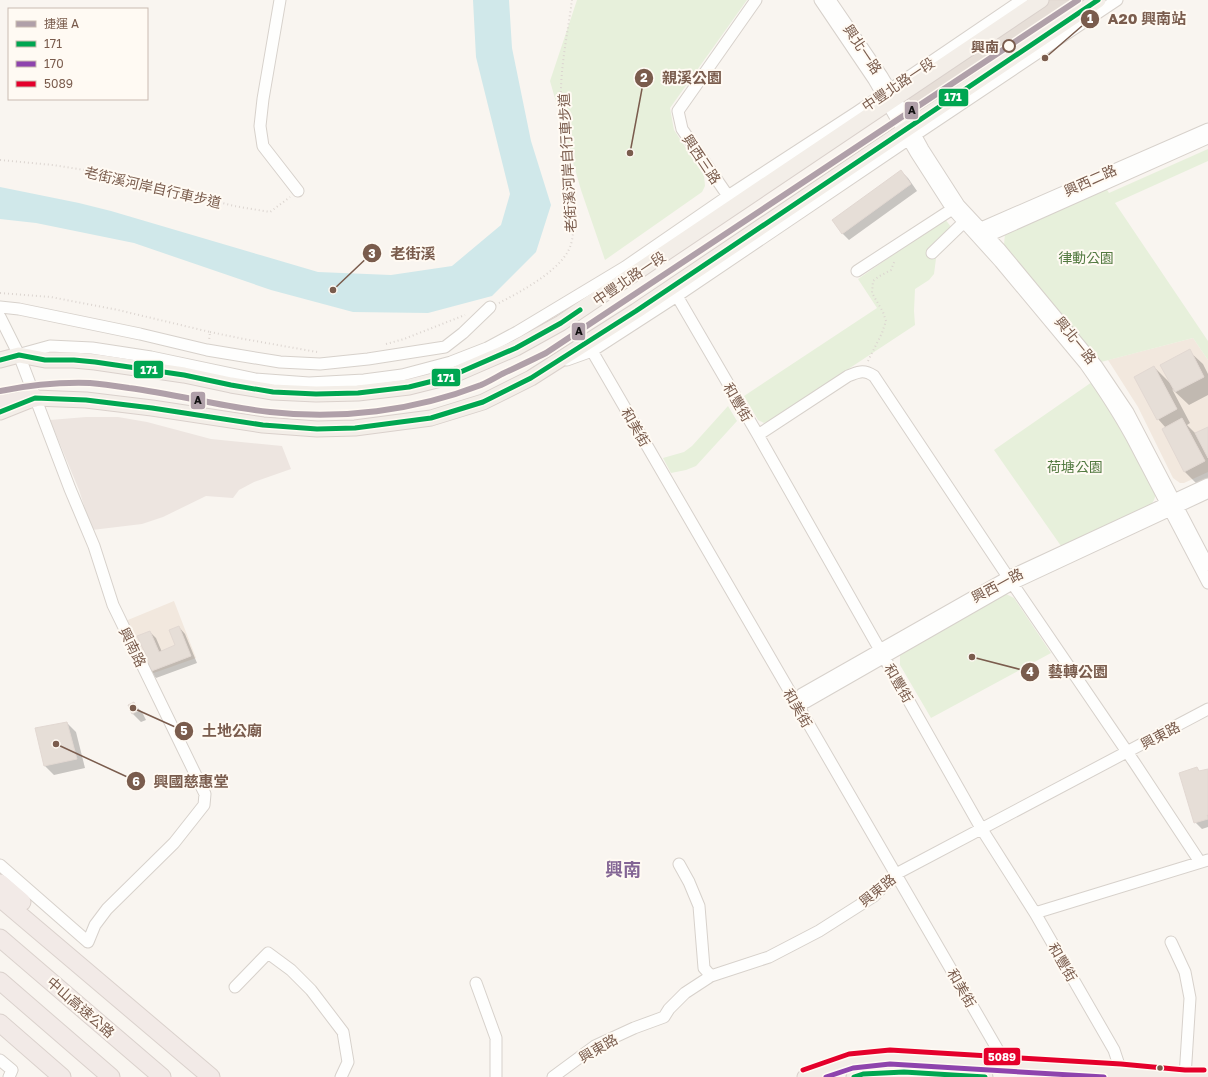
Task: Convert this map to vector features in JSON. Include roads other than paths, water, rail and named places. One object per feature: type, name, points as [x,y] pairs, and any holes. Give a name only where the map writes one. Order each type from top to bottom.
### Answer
[{"type":"highway","points":[[0,404],[35,398]]},
{"type":"highway","points":[[0,883],[95,967],[161,1034]]},
{"type":"highway","points":[[0,898],[211,1077]]},
{"type":"highway","name":"中山高速公路","points":[[0,938],[162,1077]]},
{"type":"highway","points":[[0,981],[111,1077]]},
{"type":"highway","points":[[0,1023],[62,1077]]},
{"type":"main road","name":"中豐北路一段","points":[[0,360],[19,355],[45,360],[95,362],[184,375],[273,392],[316,394],[358,393],[409,387],[449,377],[516,348],[562,323],[889,96],[1041,0]]},
{"type":"main road","points":[[0,412],[35,398],[86,400],[152,408],[264,425],[317,429],[355,428],[431,418],[483,402],[531,378],[551,366],[909,133],[1098,0]]},
{"type":"main road","points":[[805,1077],[851,1061],[890,1057],[1121,1071],[1185,1077],[1204,1077]]},
{"type":"main road","points":[[854,1077],[863,1074],[904,1072],[985,1077]]},
{"type":"street","points":[[280,0],[262,99],[260,126],[263,146],[298,191]]},
{"type":"street","name":"興西三路","points":[[728,196],[682,129],[678,111],[756,0]]},
{"type":"street","points":[[820,0],[874,80],[889,96]]},
{"type":"street","name":"興北一路","points":[[830,0],[955,207],[1005,254],[1097,366],[1128,412],[1172,505],[1208,565]]},
{"type":"street","name":"中豐北路一段","points":[[19,355],[50,346],[92,348],[151,357],[255,380],[309,383],[364,380],[402,375],[451,362],[487,348],[517,332],[625,267],[728,196],[857,112],[889,96],[1022,0]]},
{"type":"street","points":[[551,366],[592,351],[677,296],[909,133],[1117,0]]},
{"type":"street","name":"興西二路","points":[[982,233],[1208,129]]},
{"type":"street","points":[[857,271],[955,207],[964,222],[982,233],[1208,138]]},
{"type":"street","points":[[932,253],[964,222]]},
{"type":"street","name":"和豐街","points":[[677,296],[758,435],[981,828],[1035,914],[1114,1050],[1121,1071]]},
{"type":"street","points":[[0,307],[26,310],[207,350],[280,362],[320,364],[368,359],[445,347],[463,333],[490,307]]},
{"type":"street","name":"興南路","points":[[0,317],[19,355],[70,489],[94,546],[113,606],[204,794],[204,805],[174,843],[106,909],[95,925],[88,942],[0,865]]},
{"type":"street","name":"和美街","points":[[592,351],[1006,1064]]},
{"type":"street","points":[[758,435],[848,376],[860,371],[867,372],[874,376],[1010,581],[1204,861],[1035,914]]},
{"type":"street","name":"興西一路","points":[[795,702],[802,694],[882,654],[1010,581],[1172,505],[1208,484]]},
{"type":"street","points":[[1208,493],[1172,505],[1208,583]]},
{"type":"street","name":"興東路","points":[[553,1077],[595,1046],[664,1017],[669,1009],[685,993],[711,976],[769,957],[819,931],[874,896],[896,874],[1208,709]]},
{"type":"street","points":[[678,864],[689,882],[699,906],[704,968],[711,976]]},
{"type":"street","points":[[1170,942],[1185,972],[1190,998],[1185,1077]]},
{"type":"street","points":[[235,986],[268,953],[291,970],[311,990],[343,1032],[348,1062],[341,1077]]},
{"type":"street","points":[[476,983],[496,1038],[496,1077]]},
{"type":"street","points":[[0,1060],[10,1074]]},
{"type":"water","points":[[473,0],[509,0],[512,48],[531,141],[551,205],[536,252],[492,296],[428,313],[353,312],[271,290],[134,243],[36,223],[0,219],[0,187],[111,211],[318,272],[391,275],[452,266],[501,225],[510,194],[476,57]]},
{"type":"metro line","name":"A","points":[[0,391],[45,384],[90,383],[147,391],[252,410],[323,415],[350,414],[403,407],[456,394],[481,385],[546,353],[1078,0]]},
{"type":"place","name":"興南","points":[[1009,46]]},
{"type":"place","name":"A20 興南站","points":[[1045,58]]},
{"type":"place","name":"親溪公園","points":[[630,153]]},
{"type":"place","name":"老街溪","points":[[333,290]]},
{"type":"place","name":"藝轉公園","points":[[972,657]]},
{"type":"place","name":"土地公廟","points":[[133,708]]},
{"type":"place","name":"興國慈惠堂","points":[[56,744]]},
{"type":"district","name":"興南","points":[[623,869]]},
{"type":"park label","name":"律動公園","points":[[1086,257]]},
{"type":"park label","name":"荷塘公園","points":[[1075,466]]}]
